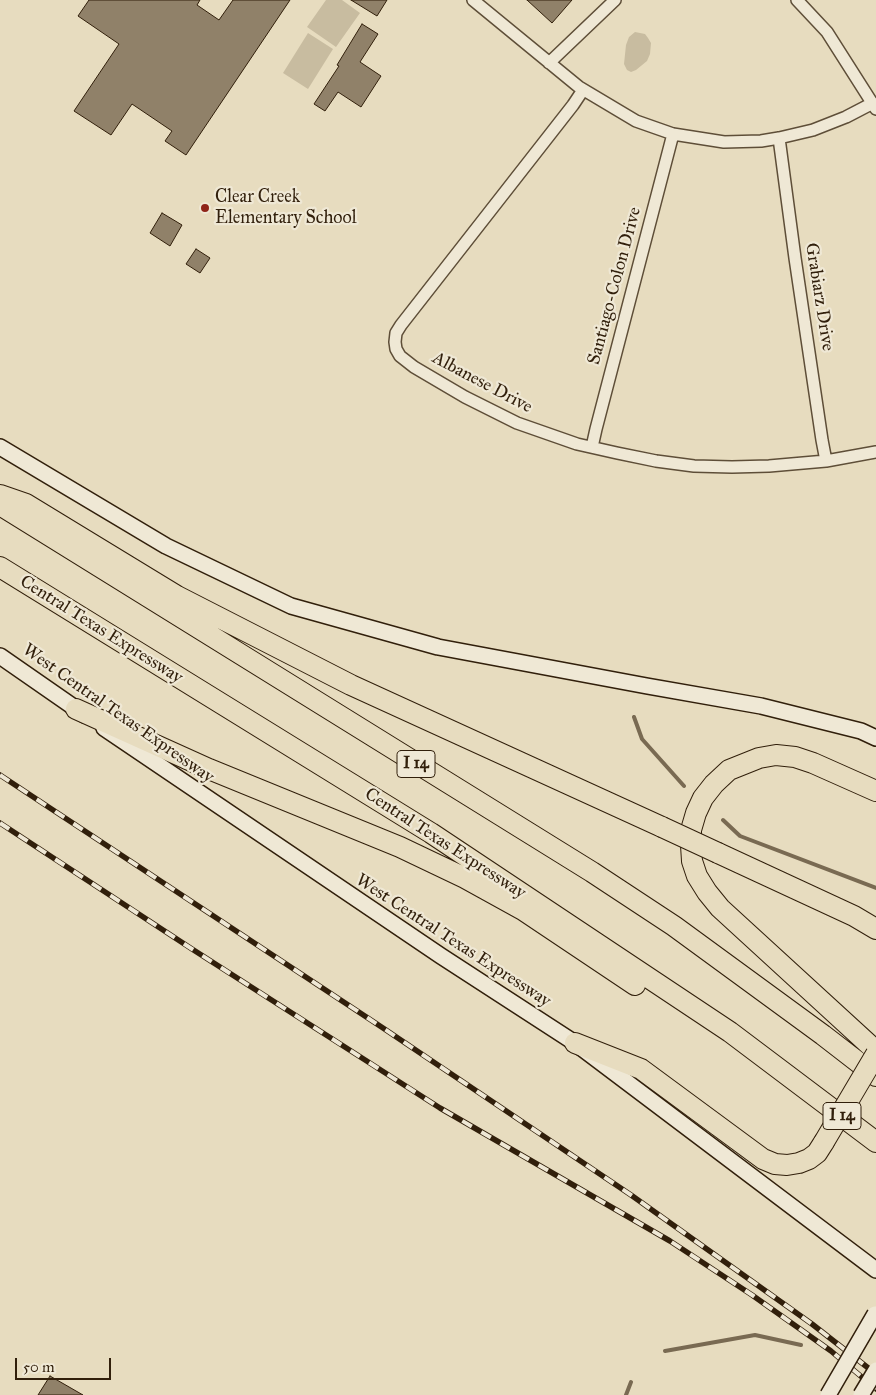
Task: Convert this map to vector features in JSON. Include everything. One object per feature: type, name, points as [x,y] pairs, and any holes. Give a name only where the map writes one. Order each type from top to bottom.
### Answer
[{"type":"highway","points":[[0,494],[26,504],[177,596],[351,685],[854,916],[876,929]]},
{"type":"highway","name":"I 14","points":[[0,506],[592,872],[674,926],[876,1076]]},
{"type":"highway","name":"Central Texas Expressway","points":[[0,567],[431,833],[730,1032],[876,1142]]},
{"type":"highway","points":[[76,709],[209,769],[400,846],[465,878],[524,910],[675,1011],[730,1032]]},
{"type":"highway","points":[[575,1043],[642,1068],[763,1159],[775,1164],[787,1165],[809,1159],[824,1142],[876,1052],[720,908],[697,876],[692,861],[690,844],[692,830],[696,813],[703,798],[714,784],[729,770],[759,758],[776,755],[795,757],[876,791]]},
{"type":"main road","points":[[0,447],[166,546],[291,606],[438,647],[761,706],[861,731],[876,738]]},
{"type":"main road","name":"West Central Texas Expressway","points":[[0,656],[425,946],[575,1043],[876,1270]]},
{"type":"main road","points":[[828,1395],[876,1314]]},
{"type":"main road","points":[[861,1395],[876,1370]]},
{"type":"street","points":[[473,0],[583,90],[636,121],[673,134],[724,142],[761,141],[779,138],[821,126],[874,106],[827,32],[797,0]]},
{"type":"street","points":[[549,63],[615,0]]},
{"type":"street","name":"Albanese Drive","points":[[583,90],[573,106],[401,324],[394,342],[396,350],[406,362],[465,397],[517,423],[592,447],[656,461],[694,466],[769,466],[826,461],[876,452]]},
{"type":"street","name":"Santiago-Colon Drive","points":[[592,447],[673,134]]},
{"type":"street","name":"Grabiarz Drive","points":[[779,138],[826,461]]},
{"type":"shaded area","points":[[326,0],[342,0],[360,13],[336,47],[307,27]]},
{"type":"shaded area","points":[[635,32],[645,34],[648,38],[651,43],[650,54],[647,61],[631,72],[627,70],[624,64],[626,45],[629,37]]},
{"type":"shaded area","points":[[308,33],[333,49],[308,89],[283,73]]},
{"type":"building","points":[[89,0],[200,0],[197,5],[219,20],[233,0],[290,0],[186,155],[165,141],[172,131],[132,104],[111,135],[74,111],[119,44],[78,16]]},
{"type":"building","points":[[351,0],[387,0],[377,16]]},
{"type":"building","points":[[527,0],[572,0],[552,23]]},
{"type":"building","points":[[362,24],[378,34],[360,62],[381,76],[361,107],[338,92],[325,111],[314,104],[339,66],[337,65]]},
{"type":"building","points":[[162,213],[182,225],[170,246],[150,233]]},
{"type":"building","points":[[196,249],[210,258],[200,273],[186,264]]},
{"type":"building","points":[[50,1376],[83,1395],[38,1395]]},
{"type":"waterway","points":[[634,717],[642,739],[684,786]]},
{"type":"waterway","points":[[723,820],[740,836],[876,888]]},
{"type":"waterway","points":[[665,1351],[755,1335],[801,1345]]},
{"type":"waterway","points":[[626,1395],[631,1382]]},
{"type":"railway","points":[[0,775],[383,1028],[631,1195],[812,1324],[876,1374]]},
{"type":"railway","points":[[0,823],[440,1108],[670,1241],[752,1295],[831,1351],[876,1389]]},
{"type":"place","name":"Clear Creek Elementary School","points":[[205,208]]}]
